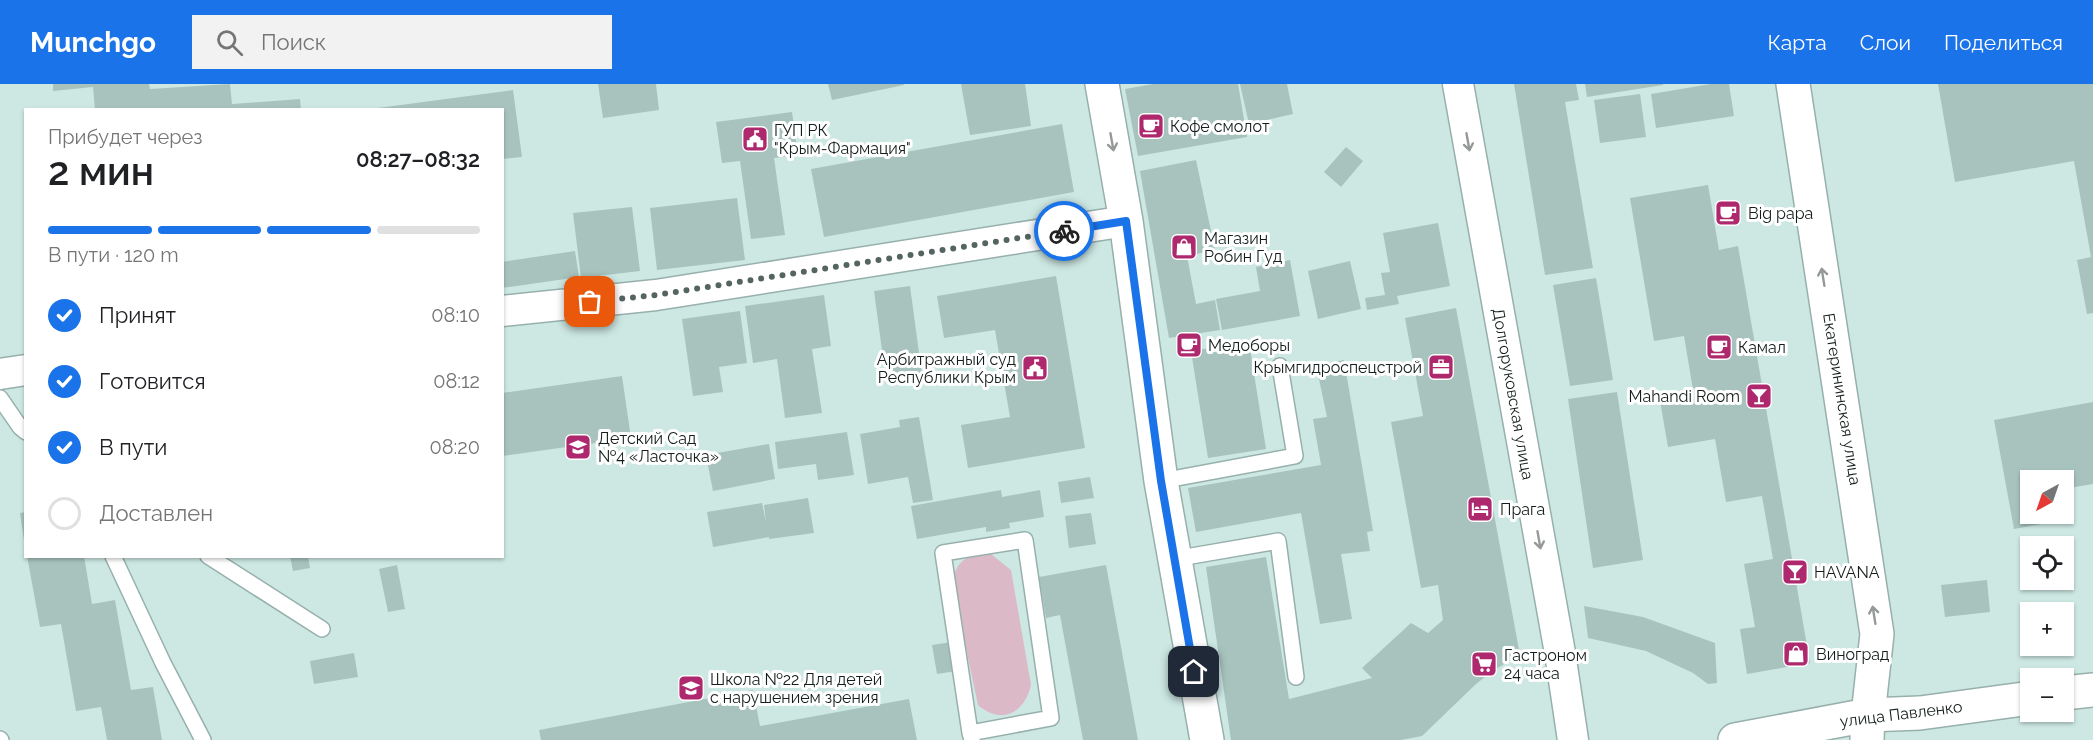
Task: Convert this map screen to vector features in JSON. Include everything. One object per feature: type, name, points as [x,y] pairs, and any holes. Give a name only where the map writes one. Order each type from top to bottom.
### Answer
[{"type":"main road","points":[[1102,84],[1126,221],[1161,481],[1207,740]]},
{"type":"main road","name":"Екатерининская улица","points":[[1792,84],[1877,634],[1868,728]]},
{"type":"main road","points":[[2074,692],[2093,690]]},
{"type":"main road","name":"улица Павленко","points":[[1735,740],[1868,728],[1920,713],[2020,699]]},
{"type":"street","name":"Долгоруковская улица","points":[[1458,84],[1560,653],[1573,740]]},
{"type":"street","points":[[504,310],[656,295],[1126,221]]},
{"type":"street","points":[[0,374],[24,370]]},
{"type":"lane","points":[[1161,481],[1295,456],[1280,366]]},
{"type":"lane","points":[[0,398],[24,430]]},
{"type":"lane","points":[[1025,540],[1051,718],[971,736],[943,553],[1025,540]]},
{"type":"lane","points":[[1174,559],[1278,541],[1296,677]]},
{"type":"lane","points":[[114,558],[202,740]]},
{"type":"lane","points":[[211,558],[322,629]]},
{"type":"shaded area","points":[[978,553],[991,554],[1011,570],[1031,685],[1023,703],[1011,713],[1003,715],[987,711],[978,705],[952,582],[960,563]]},
{"type":"building","points":[[53,84],[149,84],[150,89],[230,84],[232,104],[300,99],[301,108],[95,108],[93,87],[53,91]]},
{"type":"building","points":[[598,84],[656,84],[659,110],[603,118]]},
{"type":"building","points":[[828,84],[904,84],[904,85],[832,100]]},
{"type":"building","points":[[961,84],[1025,84],[1031,126],[970,135]]},
{"type":"building","points":[[1153,84],[1238,84],[1247,137],[1138,156],[1125,89]]},
{"type":"building","points":[[1240,84],[1287,84],[1293,114],[1249,124]]},
{"type":"building","points":[[1514,84],[1576,84],[1579,100],[1565,102],[1593,268],[1545,275]]},
{"type":"building","points":[[1585,84],[1663,84],[1663,85],[1587,97]]},
{"type":"building","points":[[1711,84],[1729,84],[1734,116],[1656,128],[1651,94]]},
{"type":"building","points":[[1938,84],[2093,84],[2093,313],[2087,314],[2077,260],[2091,257],[2074,161],[1955,182]]},
{"type":"building","points":[[513,90],[522,157],[504,159],[504,108],[378,108]]},
{"type":"building","points":[[1640,94],[1646,137],[1600,143],[1594,100]]},
{"type":"building","points":[[792,112],[798,155],[774,158],[785,235],[751,239],[740,161],[722,163],[716,122]]},
{"type":"building","points":[[1062,124],[1074,192],[824,237],[811,169]]},
{"type":"building","points":[[1346,147],[1363,161],[1341,187],[1324,172]]},
{"type":"building","points":[[1196,160],[1215,250],[1187,256],[1196,304],[1215,300],[1220,330],[1169,338],[1140,171]]},
{"type":"building","points":[[1708,185],[1719,250],[1738,246],[1810,663],[1747,674],[1740,629],[1755,627],[1744,564],[1773,559],[1762,496],[1726,502],[1715,439],[1668,447],[1660,401],[1694,396],[1684,336],[1654,341],[1630,198]]},
{"type":"building","points":[[737,198],[745,260],[657,270],[650,208]]},
{"type":"building","points":[[632,207],[640,271],[581,278],[573,213]]},
{"type":"building","points":[[1438,223],[1450,286],[1397,296],[1399,304],[1367,310],[1365,298],[1385,295],[1381,273],[1390,272],[1383,233]]},
{"type":"building","points":[[575,251],[579,277],[504,288],[504,262]]},
{"type":"building","points":[[1290,260],[1300,316],[1222,330],[1216,299],[1260,291],[1256,267]]},
{"type":"building","points":[[1350,261],[1361,309],[1318,319],[1308,271]]},
{"type":"building","points":[[1056,276],[1085,448],[968,468],[961,425],[1010,417],[995,330],[944,338],[937,296]]},
{"type":"building","points":[[1596,278],[1613,380],[1570,386],[1553,285]]},
{"type":"building","points":[[910,286],[922,375],[886,380],[874,291]]},
{"type":"building","points":[[824,295],[831,346],[812,349],[822,413],[785,418],[777,359],[753,363],[745,306]]},
{"type":"building","points":[[1456,308],[1520,655],[1476,684],[1422,736],[1401,740],[1231,740],[1206,567],[1266,557],[1289,699],[1372,678],[1362,668],[1411,623],[1428,633],[1443,620],[1438,585],[1421,588],[1391,422],[1423,416],[1405,318]]},
{"type":"building","points":[[740,311],[747,363],[719,367],[723,392],[693,396],[682,319]]},
{"type":"building","points":[[1249,342],[1266,449],[1208,458],[1191,351]]},
{"type":"building","points":[[1344,360],[1373,531],[1367,532],[1370,551],[1341,554],[1352,619],[1320,624],[1301,513],[1196,532],[1188,488],[1321,465],[1313,419],[1327,417],[1316,365]]},
{"type":"building","points":[[622,376],[631,438],[504,456],[504,393]]},
{"type":"building","points":[[1617,392],[1643,560],[1593,568],[1568,399]]},
{"type":"building","points":[[2093,402],[2093,484],[2074,487],[2074,470],[2020,470],[2020,524],[2041,524],[2014,529],[1994,420]]},
{"type":"building","points":[[919,417],[933,500],[913,503],[908,477],[868,484],[860,434],[900,427],[899,420]]},
{"type":"building","points":[[847,432],[854,475],[818,480],[816,464],[778,469],[775,442]]},
{"type":"building","points":[[769,444],[775,479],[713,491],[706,455]]},
{"type":"building","points":[[1090,477],[1094,498],[1061,503],[1058,482]]},
{"type":"building","points":[[1001,490],[1002,497],[1040,490],[1044,517],[1009,523],[1010,528],[986,532],[986,527],[917,539],[911,506]]},
{"type":"building","points":[[808,498],[814,533],[769,539],[769,537],[713,547],[707,512],[762,503],[766,522],[764,505]]},
{"type":"building","points":[[24,512],[24,540],[20,513]]},
{"type":"building","points":[[1091,513],[1096,544],[1069,548],[1065,516]]},
{"type":"building","points":[[27,558],[84,558],[92,604],[115,600],[131,690],[153,687],[162,740],[107,740],[101,707],[76,711],[61,624],[40,627]]},
{"type":"building","points":[[290,558],[308,558],[310,568],[293,571]]},
{"type":"building","points":[[397,565],[405,609],[388,612],[379,569]]},
{"type":"building","points":[[1106,565],[1138,740],[1083,740],[1060,615],[1046,618],[1039,577]]},
{"type":"building","points":[[1987,580],[1990,612],[1945,617],[1941,585]]},
{"type":"building","points":[[1584,606],[1643,617],[1715,643],[1717,683],[1708,684],[1693,673],[1646,651],[1588,638]]},
{"type":"building","points":[[952,642],[956,671],[937,674],[932,645]]},
{"type":"building","points":[[354,653],[358,677],[314,684],[310,661]]},
{"type":"building","points":[[753,690],[760,726],[909,699],[917,740],[541,740],[539,730]]},
{"type":"way so far","points":[[590,302],[656,295],[1064,231]]},
{"type":"place","name":"Кофе смолот","points":[[1151,126]]},
{"type":"place","name":"ГУП РК \"Крым-Фармация\"","points":[[755,139]]},
{"type":"place","name":"Big papa","points":[[1728,213]]},
{"type":"place","name":"Магазин Робин Гуд","points":[[1184,247]]},
{"type":"place","name":"Медоборы","points":[[1189,345]]},
{"type":"place","name":"Камал","points":[[1719,347]]},
{"type":"place","name":"Крымгидроспецстрой","points":[[1441,367]]},
{"type":"place","name":"Арбитражный суд Республики Крым","points":[[1035,368]]},
{"type":"place","name":"Mahandi Room","points":[[1759,396]]},
{"type":"place","name":"Детский Сад №4 «Ласточка»","points":[[578,447]]},
{"type":"place","name":"Прага","points":[[1480,509]]},
{"type":"place","name":"HAVANA","points":[[1795,572]]},
{"type":"place","name":"Виноград","points":[[1796,654]]},
{"type":"place","name":"Гастроном 24 часа","points":[[1484,664]]},
{"type":"place","name":"Школа №22 Для детей с нарушением зрения","points":[[691,688]]},
{"type":"route","points":[[1064,231],[1126,221],[1161,481],[1194,672]]}]
